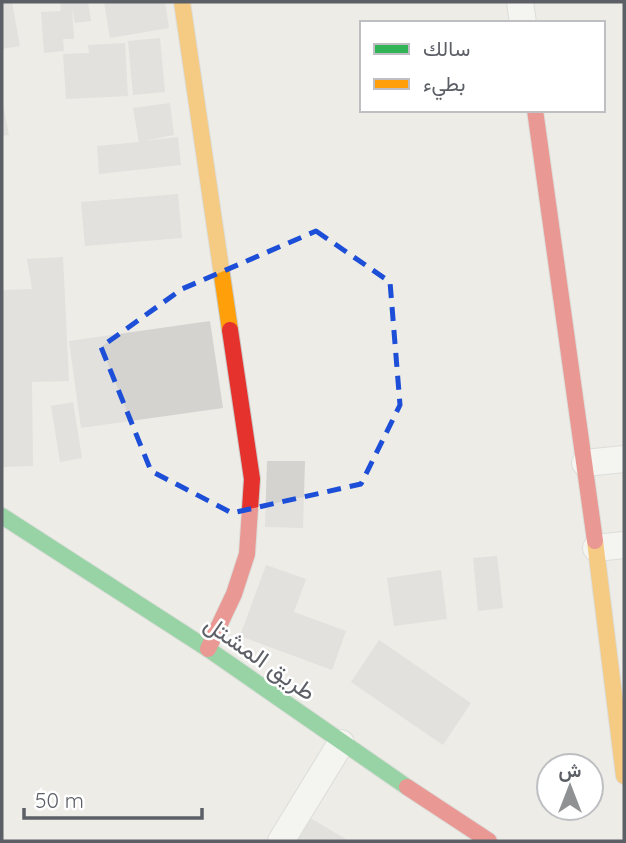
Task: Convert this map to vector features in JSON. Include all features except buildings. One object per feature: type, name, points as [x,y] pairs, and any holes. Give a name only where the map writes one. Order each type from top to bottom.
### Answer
[{"type":"street","points":[[182,2],[252,479],[247,554],[234,594],[208,649]]},
{"type":"street","points":[[520,2],[523,21]]},
{"type":"street","points":[[536,112],[596,548],[624,776]]},
{"type":"street","points":[[584,463],[624,459]]},
{"type":"street","name":"طريق المشتل","points":[[2,516],[208,649],[341,743],[489,841]]},
{"type":"street","points":[[596,548],[624,545]]},
{"type":"street","points":[[281,841],[341,743]]},
{"type":"highlighted area","points":[[316,231],[390,282],[400,405],[361,484],[232,513],[151,471],[101,347],[182,289]]},
{"type":"traffic: fast","points":[[2,516],[208,649],[407,787]]},
{"type":"traffic: slow","points":[[182,2],[230,330]]},
{"type":"traffic: slow","points":[[595,541],[624,776]]},
{"type":"traffic: jam","points":[[535,112],[595,541]]},
{"type":"traffic: jam","points":[[208,649],[234,594],[247,554],[252,479],[230,330]]},
{"type":"traffic: jam","points":[[407,787],[489,841]]}]
